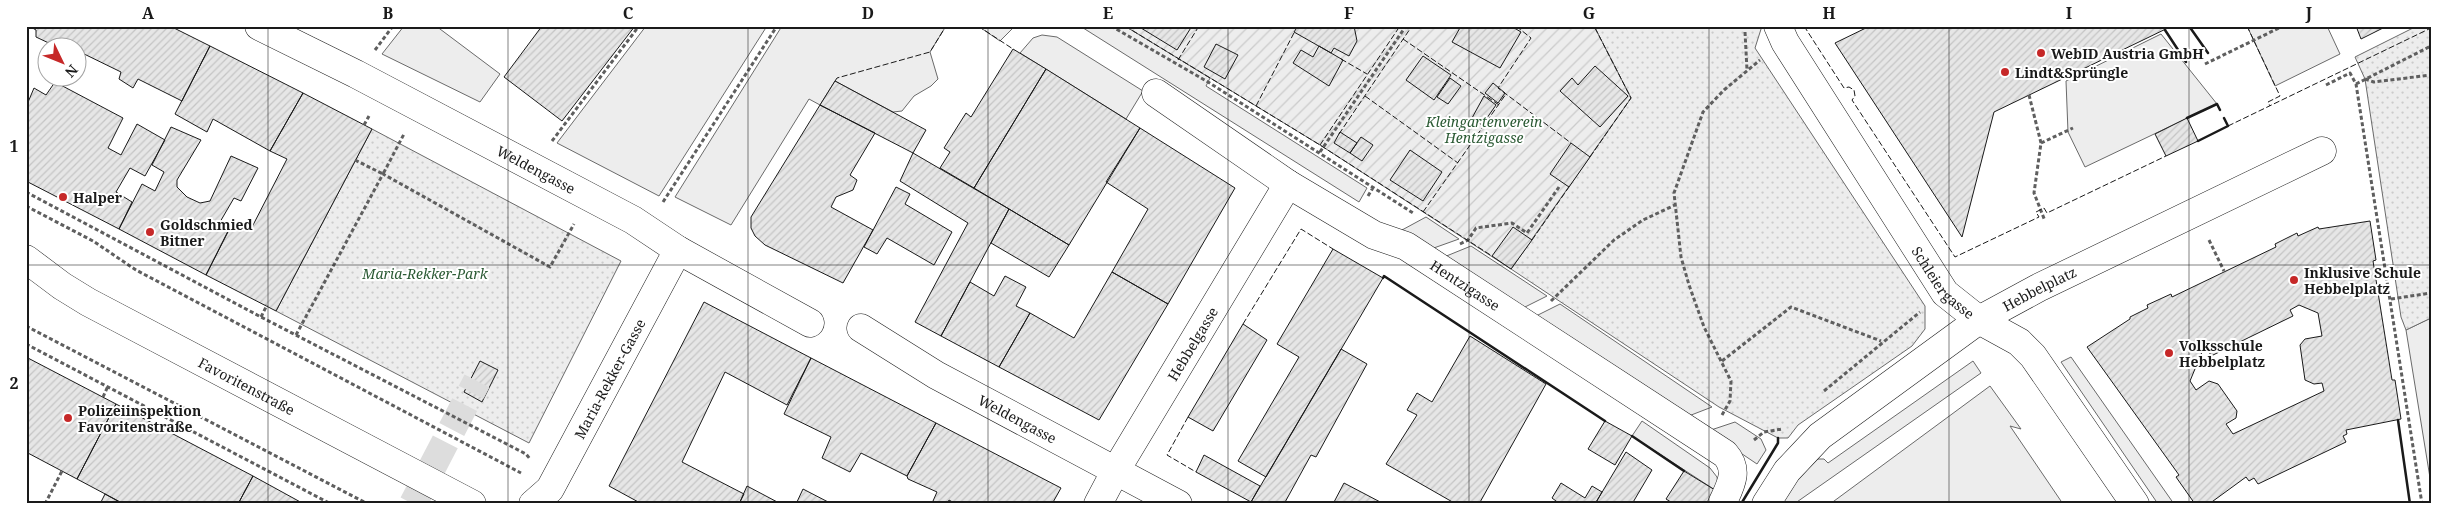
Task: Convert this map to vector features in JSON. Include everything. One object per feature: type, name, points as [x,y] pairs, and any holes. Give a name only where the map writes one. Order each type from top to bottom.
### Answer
[{"type":"street","name":"Weldengasse","points":[[259,26],[589,197],[646,229],[678,250],[810,323]]},
{"type":"street","name":"Schleiergasse","points":[[1766,504],[1787,471],[1820,436],[1979,320],[1945,293],[1781,34]]},
{"type":"street","name":"Hentzigasse","points":[[1156,93],[1288,184],[1374,235],[1406,246],[1692,432],[1730,459]]},
{"type":"street","name":"Hebbelplatz","points":[[1979,320],[2038,288],[2322,151]]},
{"type":"street","name":"Hebbelgasse","points":[[1098,504],[1116,470],[1288,184]]},
{"type":"street","name":"Maria-Rekker-Gasse","points":[[542,496],[678,250]]},
{"type":"street","name":"Favoritenstraße","points":[[26,259],[62,286],[88,302],[472,504]]},
{"type":"street","name":"Hebbelplatz","points":[[1979,320],[2019,342],[2026,349],[2068,406],[2135,504]]},
{"type":"street","name":"Weldengasse","points":[[861,328],[936,375],[1178,504]]},
{"type":"street","points":[[1722,504],[1734,477],[1730,459]]},
{"type":"path","points":[[532,167],[639,26]]},
{"type":"path","points":[[646,229],[777,26]]},
{"type":"path","points":[[1111,26],[1208,82],[1320,152],[1420,218],[1406,246]]},
{"type":"path","points":[[1320,152],[1406,26]]},
{"type":"path","points":[[1745,26],[1747,70]]},
{"type":"path","points":[[2205,64],[2283,26]]},
{"type":"path","points":[[1692,432],[1697,424],[1724,414],[1730,401],[1731,381],[1704,326],[1680,257],[1674,193],[1703,112],[1781,34]]},
{"type":"path","points":[[2356,84],[2431,46]]},
{"type":"path","points":[[2326,85],[2350,73],[2356,84],[2422,504]]},
{"type":"path","points":[[2365,79],[2374,82],[2431,75]]},
{"type":"path","points":[[2029,95],[2041,143],[2034,193],[2045,221]]},
{"type":"path","points":[[296,335],[418,107]]},
{"type":"path","points":[[2041,143],[2073,128]]},
{"type":"path","points":[[355,160],[550,267],[589,197]]},
{"type":"path","points":[[1468,240],[1476,228],[1512,223],[1527,233],[1559,187]]},
{"type":"path","points":[[26,192],[261,317],[526,454],[542,496]]},
{"type":"path","points":[[1523,322],[1529,312],[1554,300],[1593,258],[1614,240],[1643,220],[1675,205]]},
{"type":"path","points":[[26,206],[93,240],[145,275],[542,496]]},
{"type":"path","points":[[1816,397],[1881,341],[1945,293]]},
{"type":"path","points":[[2391,299],[2431,293]]},
{"type":"path","points":[[261,317],[267,306]]},
{"type":"path","points":[[1722,361],[1791,306],[1881,341]]},
{"type":"path","points":[[26,326],[368,504]]},
{"type":"path","points":[[26,344],[330,504]]},
{"type":"path","points":[[103,397],[108,386]]},
{"type":"path","points":[[1730,459],[1764,432],[1780,428],[1787,422]]},
{"type":"path","points":[[1780,428],[1809,448]]},
{"type":"path","points":[[45,504],[62,471]]},
{"type":"shaded area","points":[[404,26],[436,26],[500,74],[480,102],[382,54]]},
{"type":"shaded area","points":[[646,26],[767,26],[659,196],[557,143]]},
{"type":"shaded area","points":[[782,26],[946,26],[930,52],[938,79],[931,86],[914,96],[902,111],[893,112],[835,81],[820,105],[809,99],[731,225],[675,197]]},
{"type":"shaded area","points":[[978,26],[1015,26],[1000,41]]},
{"type":"shaded area","points":[[1080,26],[1125,26],[1210,78],[1206,86],[1367,188],[1359,202]]},
{"type":"shaded area","points":[[2247,26],[2327,26],[2340,54],[2275,86]]},
{"type":"shaded area","points":[[2161,34],[2217,104],[2085,167],[2068,132],[2066,81]]},
{"type":"shaded area","points":[[1042,35],[1057,37],[1143,91],[1126,119],[1020,53],[1033,38]]},
{"type":"shaded area","points":[[1426,217],[1459,239],[1431,249],[1402,230]]},
{"type":"shaded area","points":[[1471,246],[1547,296],[1523,308],[1444,257]]},
{"type":"shaded area","points":[[1560,304],[1712,407],[1686,417],[1536,316]]},
{"type":"shaded area","points":[[2431,318],[2431,484],[2406,330]]},
{"type":"shaded area","points":[[2071,357],[2174,504],[2158,504],[2061,362]]},
{"type":"shaded area","points":[[1973,361],[1981,373],[1794,504],[1781,504],[1800,476],[1818,459],[1824,459],[1828,463]]},
{"type":"shaded area","points":[[1990,386],[2021,429],[2010,426],[2063,504],[1830,504]]},
{"type":"shaded area","points":[[1642,421],[1710,468],[1717,477],[1718,485],[1715,490],[1632,436]]},
{"type":"shaded area","points":[[1735,422],[1761,439],[1766,450],[1757,464],[1708,431]]},
{"type":"green space","name":"Kleingartenverein Hentzigasse","points":[[1125,26],[1594,26],[1631,98],[1511,269],[1320,145]]},
{"type":"green space","points":[[1594,26],[1762,26],[1755,48],[1925,306],[1925,329],[1912,346],[1798,425],[1788,438],[1778,438],[1719,407],[1511,269],[1631,98]]},
{"type":"green space","points":[[2417,26],[2431,26],[2431,318],[2406,330],[2401,317],[2365,79],[2355,57]]},
{"type":"green space","name":"Maria-Rekker-Park","points":[[372,129],[621,261],[529,443],[276,311]]},
{"type":"building","points":[[29,26],[170,26],[210,46],[182,101],[138,79],[133,88],[119,79],[121,72],[88,56],[88,38],[38,38],[36,37],[36,30]]},
{"type":"building","points":[[542,26],[635,26],[562,121],[504,77]]},
{"type":"building","points":[[1142,26],[1192,26],[1177,50],[1141,28]]},
{"type":"building","points":[[1298,26],[1354,26],[1357,41],[1349,56],[1334,48],[1331,53],[1294,32]]},
{"type":"building","points":[[1461,26],[1511,26],[1521,32],[1500,68],[1452,42]]},
{"type":"building","points":[[1870,26],[2172,26],[1994,112],[1962,237],[1835,43]]},
{"type":"building","points":[[2356,26],[2387,26],[2361,39]]},
{"type":"building","points":[[1216,44],[1238,55],[1225,79],[1204,67]]},
{"type":"building","points":[[210,46],[303,93],[270,151],[213,119],[207,132],[175,114]]},
{"type":"building","points":[[1319,46],[1343,60],[1329,86],[1293,63],[1301,50],[1313,57]]},
{"type":"building","points":[[1013,49],[1046,69],[974,188],[940,168],[950,152],[944,148],[966,113],[971,117]]},
{"type":"building","points":[[1423,56],[1451,75],[1434,100],[1406,80]]},
{"type":"building","points":[[1595,66],[1628,96],[1600,127],[1560,91],[1572,78],[1578,85]]},
{"type":"building","points":[[1046,69],[1140,128],[1069,245],[974,188]]},
{"type":"building","points":[[1450,78],[1461,86],[1448,104],[1437,97]]},
{"type":"building","points":[[835,81],[926,130],[913,153],[820,105]]},
{"type":"building","points":[[1493,83],[1505,93],[1498,103],[1485,93]]},
{"type":"building","points":[[34,88],[46,95],[51,88],[66,88],[123,118],[108,148],[121,155],[137,124],[165,140],[145,176],[130,168],[116,192],[132,202],[119,229],[26,181],[26,107]]},
{"type":"building","points":[[303,93],[372,129],[276,311],[206,275],[233,221],[251,229],[287,159],[270,151]]},
{"type":"building","points":[[1484,96],[1496,105],[1482,125],[1472,118]]},
{"type":"building","points":[[820,105],[875,133],[850,175],[857,180],[853,190],[836,197],[831,207],[873,230],[843,283],[765,245],[755,236],[751,228],[751,217]]},
{"type":"building","points":[[2187,118],[2198,141],[2166,156],[2155,134]]},
{"type":"building","points":[[171,127],[201,140],[177,180],[177,187],[187,197],[200,203],[210,201],[231,156],[258,168],[241,201],[234,198],[220,222],[230,228],[206,275],[119,229],[142,184],[155,191],[164,172],[152,165]]},
{"type":"building","points":[[1140,128],[1235,188],[1168,304],[1112,272],[1148,209],[1106,182]]},
{"type":"building","points":[[1340,132],[1357,143],[1350,153],[1334,143]]},
{"type":"building","points":[[1361,137],[1373,145],[1362,161],[1350,153]]},
{"type":"building","points":[[1571,143],[1590,157],[1569,187],[1550,174]]},
{"type":"building","points":[[1410,150],[1442,172],[1423,201],[1390,180]]},
{"type":"building","points":[[913,153],[1009,209],[941,336],[915,322],[968,223],[900,181]]},
{"type":"building","points":[[896,187],[910,194],[905,204],[952,232],[934,265],[887,238],[877,254],[864,247]]},
{"type":"building","points":[[1009,209],[1069,245],[1049,277],[991,243]]},
{"type":"building","points":[[2370,221],[2376,260],[2373,261],[2392,380],[2395,380],[2401,419],[2346,430],[2347,434],[2343,436],[2346,442],[2258,484],[2254,478],[2249,481],[2246,477],[2209,504],[2195,504],[2176,477],[2179,475],[2087,347],[2130,319],[2130,317],[2148,308],[2147,305],[2171,294],[2172,297],[2276,247],[2275,244],[2297,233],[2298,236],[2318,227],[2319,229]],"holes":[[[2299,305],[2318,313],[2322,336],[2305,339],[2300,345],[2305,380],[2314,384],[2322,383],[2324,391],[2233,434],[2226,424],[2236,418],[2237,411],[2218,384],[2209,381],[2196,390],[2190,381],[2202,352],[2208,349],[2211,356],[2293,316],[2290,310]]]},
{"type":"building","points":[[1513,227],[1532,240],[1511,269],[1492,256]]},
{"type":"building","points":[[1333,249],[1383,278],[1266,477],[1238,461],[1299,357],[1277,344]]},
{"type":"building","points":[[1112,272],[1168,304],[1099,420],[999,367],[1030,313],[1074,338]]},
{"type":"building","points":[[1005,276],[1026,287],[1016,306],[1030,313],[999,367],[941,336],[970,282],[994,296]]},
{"type":"building","points":[[704,302],[811,358],[787,405],[725,372],[682,462],[744,494],[739,504],[642,504],[609,486]]},
{"type":"building","points":[[1243,324],[1267,340],[1213,431],[1188,417]]},
{"type":"building","points":[[1470,336],[1546,384],[1479,504],[1456,504],[1386,464],[1417,415],[1407,410],[1417,393],[1432,402]]},
{"type":"building","points":[[1341,349],[1367,364],[1316,457],[1311,455],[1284,504],[1256,504],[1251,502]]},
{"type":"building","points":[[26,357],[116,404],[77,479],[26,452]]},
{"type":"building","points":[[811,358],[936,423],[907,476],[861,453],[850,472],[822,458],[831,437],[784,414]]},
{"type":"building","points":[[480,361],[498,370],[482,402],[464,392]]},
{"type":"building","points":[[116,404],[253,476],[238,504],[124,504],[77,479]]},
{"type":"building","points":[[1605,421],[1632,436],[1615,465],[1588,449]]},
{"type":"building","points":[[936,423],[1061,488],[1052,504],[956,504],[949,500],[947,504],[938,504],[933,501],[937,492],[908,479],[907,476]]},
{"type":"building","points":[[1626,452],[1652,470],[1632,504],[1595,504]]},
{"type":"building","points":[[1204,455],[1260,486],[1251,502],[1196,472]]},
{"type":"building","points":[[1684,471],[1715,490],[1706,504],[1674,504],[1666,499]]},
{"type":"building","points":[[253,476],[304,504],[238,504]]},
{"type":"building","points":[[1344,483],[1384,504],[1333,504]]},
{"type":"building","points":[[1561,483],[1585,498],[1592,486],[1602,492],[1595,504],[1560,504],[1552,498]]},
{"type":"building","points":[[747,486],[781,504],[739,504]]},
{"type":"building","points":[[803,489],[832,504],[796,504]]},
{"type":"building","points":[[105,494],[123,504],[100,504]]},
{"type":"tunnel","points":[[413,504],[477,381]]},
{"type":"fence","points":[[835,81],[837,78],[930,52],[946,26]]},
{"type":"fence","points":[[978,26],[1013,49]]},
{"type":"fence","points":[[1125,26],[1320,145],[1492,256]]},
{"type":"fence","points":[[1178,60],[1199,26]]},
{"type":"fence","points":[[1320,145],[1400,26]]},
{"type":"fence","points":[[1339,134],[1412,26]]},
{"type":"fence","points":[[1516,26],[1531,38],[1498,88],[1571,143]]},
{"type":"fence","points":[[1590,157],[1631,98],[1594,26]]},
{"type":"fence","points":[[1804,26],[1844,88],[1849,87],[1854,90],[1855,96],[1852,100],[1955,257],[2039,217],[2036,212],[2044,208],[2047,213],[2166,156]]},
{"type":"fence","points":[[2247,26],[2280,96],[2268,102],[2270,106]]},
{"type":"fence","points":[[2228,126],[2431,28]]},
{"type":"fence","points":[[1256,106],[1295,31]]},
{"type":"fence","points":[[1403,39],[1499,105]]},
{"type":"fence","points":[[1341,59],[1367,74]]},
{"type":"fence","points":[[1423,212],[1506,94]]},
{"type":"fence","points":[[1365,96],[1458,163]]},
{"type":"fence","points":[[1532,240],[1569,187]]},
{"type":"fence","points":[[1243,324],[1301,229],[1333,249]]},
{"type":"fence","points":[[1188,417],[1167,455],[1196,472]]},
{"type":"wall","points":[[2189,26],[2208,53]]},
{"type":"wall","points":[[2165,30],[2186,62]]},
{"type":"wall","points":[[2187,118],[2217,104],[2220,110]]},
{"type":"wall","points":[[2198,141],[2228,126],[2224,118]]},
{"type":"wall","points":[[1383,278],[1384,276],[1605,421]]},
{"type":"wall","points":[[2398,420],[2410,504]]},
{"type":"wall","points":[[1632,436],[1684,471]]},
{"type":"wall","points":[[1741,504],[1778,443],[1778,438]]},
{"type":"place","name":"WebID Austria GmbH","points":[[2041,53]]},
{"type":"place","name":"Lindt&Sprüngle","points":[[2005,72]]},
{"type":"place","name":"Halper","points":[[63,197]]},
{"type":"place","name":"Goldschmied Bitner","points":[[150,232]]},
{"type":"place","name":"Inklusive Schule Hebbelplatz","points":[[2294,280]]},
{"type":"place","name":"Volksschule Hebbelplatz","points":[[2169,353]]},
{"type":"place","name":"Polizeiinspektion Favoritenstraße","points":[[68,418]]}]
